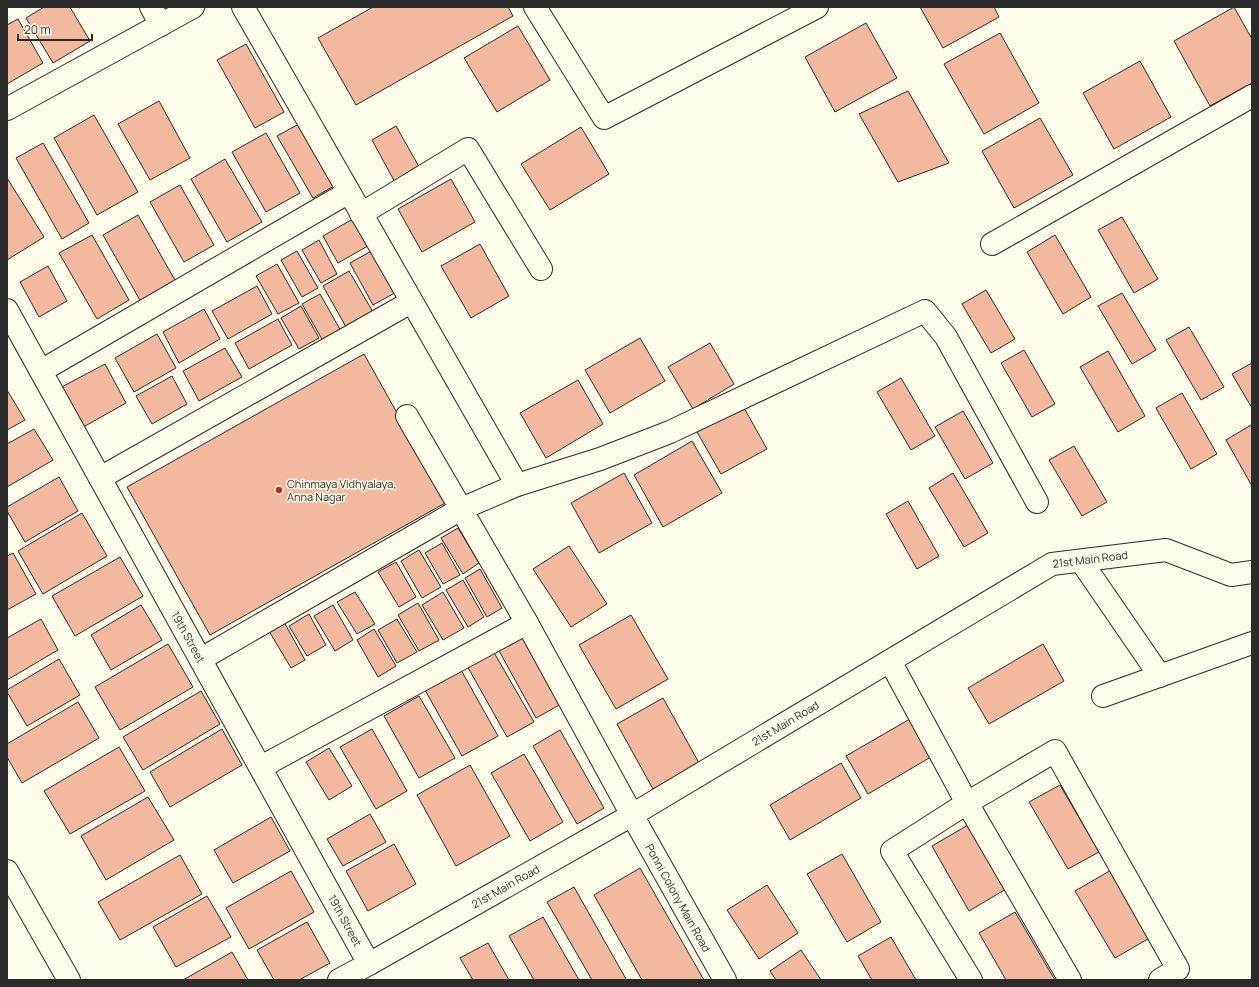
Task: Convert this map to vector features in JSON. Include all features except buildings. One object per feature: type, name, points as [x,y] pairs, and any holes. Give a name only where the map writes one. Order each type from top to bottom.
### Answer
[{"type":"street","points":[[7,109],[156,16],[193,7]]},
{"type":"street","points":[[243,7],[517,485]]},
{"type":"street","points":[[535,7],[604,118],[817,7]]},
{"type":"street","points":[[992,244],[1252,96]]},
{"type":"street","points":[[361,214],[468,149],[541,269]]},
{"type":"street","points":[[41,371],[349,192]]},
{"type":"street","points":[[100,478],[411,302]]},
{"type":"street","name":"19th Street","points":[[7,310],[369,964]]},
{"type":"street","points":[[201,659],[461,509],[517,485],[600,459],[670,432],[925,311],[946,337],[1037,502]]},
{"type":"street","name":"Ponni Colony Main Road","points":[[407,416],[527,623],[632,815],[725,980]]},
{"type":"street","name":"21st Main Road","points":[[338,980],[369,964],[632,815],[1052,564],[1166,550],[1231,575],[1252,572]]},
{"type":"street","points":[[1081,561],[1160,676]]},
{"type":"street","points":[[261,767],[527,623]]},
{"type":"street","points":[[1103,696],[1252,643]]},
{"type":"street","points":[[890,661],[967,803],[1070,980]]},
{"type":"street","points":[[971,980],[892,852],[967,803],[1055,750],[1178,969],[1160,980]]},
{"type":"street","points":[[7,870],[69,980]]},
{"type":"place","name":"Chinmaya Vidhyalaya, Anna Nagar","points":[[279,490]]}]
